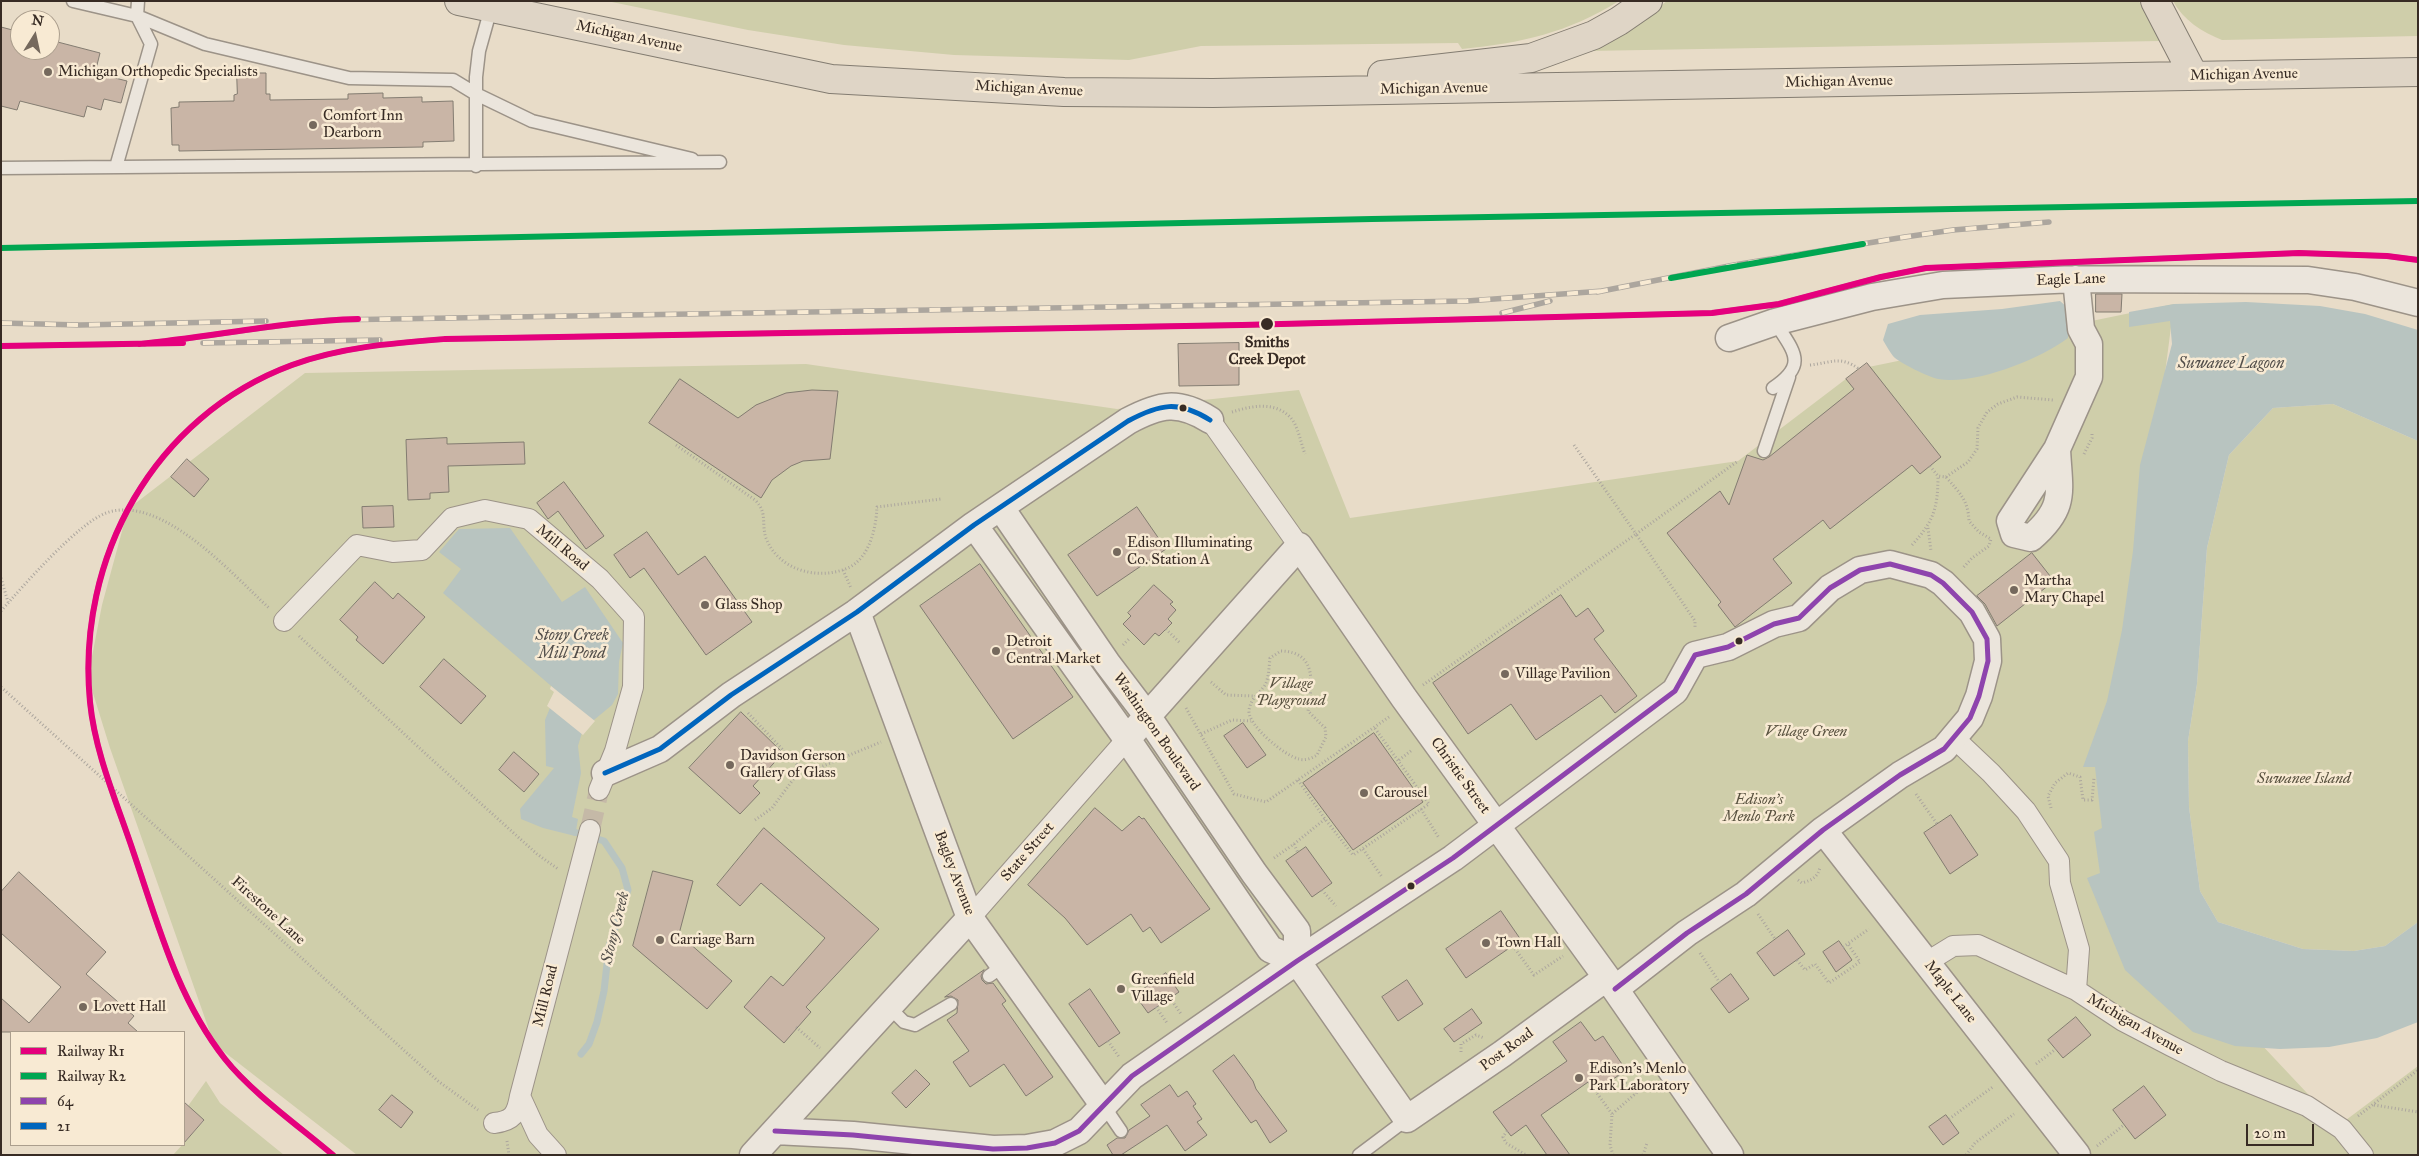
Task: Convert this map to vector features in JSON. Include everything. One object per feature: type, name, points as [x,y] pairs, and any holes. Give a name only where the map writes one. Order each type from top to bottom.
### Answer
[{"type":"main road","name":"Michigan Avenue","points":[[459,1],[831,79],[1064,92],[1213,93],[2418,72]]},
{"type":"main road","points":[[1213,93],[1531,58],[1594,35],[1620,21],[1648,1]]},
{"type":"main road","points":[[2155,1],[2194,76]]},
{"type":"street","name":"Eagle Lane","points":[[1729,338],[1775,322],[1906,290],[1943,285],[2076,279],[2308,280],[2355,287],[2418,303]]},
{"type":"street","points":[[2057,449],[2089,377],[2089,344],[2081,330],[2076,279]]},
{"type":"street","points":[[602,782],[660,749],[731,695],[857,612],[974,525],[1128,421],[1148,410],[1171,406],[1192,408],[1210,420]]},
{"type":"street","name":"Christie Street","points":[[1210,420],[1299,546],[1397,707],[1497,826],[1582,943],[1730,1155]]},
{"type":"street","name":"Washington Boulevard","points":[[974,525],[1127,739],[1270,949],[1297,961],[1297,931],[1254,873],[1148,717],[1107,663],[1001,508]]},
{"type":"street","name":"Mill Road","points":[[284,621],[358,545],[393,552],[422,550],[452,518],[485,510],[528,519],[600,579],[634,617],[633,687],[614,751],[602,782]]},
{"type":"street","name":"State Street","points":[[753,1155],[970,918],[1299,546]]},
{"type":"street","points":[[775,1131],[853,1135],[993,1149],[1028,1148],[1054,1142],[1079,1131],[1132,1076],[1297,961],[1445,863],[1497,826],[1675,691],[1695,655],[1728,647],[1774,624],[1799,618],[1830,588],[1860,570],[1890,564],[1931,575],[1943,582]]},
{"type":"street","name":"Post Road","points":[[1407,1119],[1502,1054],[1746,894],[1823,830],[1900,775],[1935,756],[1955,739],[1970,718],[1979,696],[1988,660],[1986,639],[1972,612],[1943,582]]},
{"type":"street","name":"Bagley Avenue","points":[[857,612],[970,918],[996,971],[1104,1106]]},
{"type":"street","points":[[1955,739],[1991,772],[2026,811],[2059,861],[2060,883],[2079,949],[2076,990]]},
{"type":"street","name":"Maple Lane","points":[[1823,830],[1927,962],[2084,1153]]},
{"type":"street","name":"Mill Road","points":[[494,1123],[505,1122],[513,1118],[518,1111],[520,1096],[575,882],[589,836]]},
{"type":"street","name":"Michigan Avenue","points":[[1927,962],[1953,946],[1978,945],[2076,990],[2123,1021],[2221,1071],[2307,1106],[2342,1129],[2363,1155]]},
{"type":"street","points":[[1297,961],[1407,1119]]},
{"type":"street","points":[[520,1096],[538,1135],[556,1155]]},
{"type":"lane","points":[[73,1],[137,16],[206,44],[349,78],[453,80],[476,94],[532,121],[681,155],[700,162]]},
{"type":"lane","points":[[116,167],[150,44],[137,16],[138,1]]},
{"type":"lane","points":[[476,166],[476,94],[480,51],[491,8]]},
{"type":"lane","points":[[1,168],[476,166],[720,162]]},
{"type":"lane","points":[[1764,450],[1792,372],[1794,354],[1775,322]]},
{"type":"lane","points":[[1773,388],[1792,372]]},
{"type":"lane","points":[[888,1006],[904,1022],[915,1025],[951,1004]]},
{"type":"lane","points":[[1104,1106],[1121,1131]]},
{"type":"lane","points":[[1359,1155],[1407,1119]]},
{"type":"path","points":[[1792,372],[1838,360],[1849,362],[1859,369]]},
{"type":"path","points":[[1210,420],[1253,405],[1274,408],[1291,418],[1305,454]]},
{"type":"path","points":[[676,445],[755,500],[762,507],[766,539],[777,554],[790,567],[814,574],[837,573],[856,563],[867,549],[873,535],[877,507],[941,499]]},
{"type":"path","points":[[1574,445],[1696,621],[1695,627]]},
{"type":"path","points":[[1185,706],[1234,794],[1266,802],[1374,727],[1397,707],[1738,461]]},
{"type":"path","points":[[1890,564],[1910,547],[1928,527],[1936,506],[1938,476],[1930,466]]},
{"type":"path","points":[[1938,476],[1946,477],[1959,492],[1968,505],[1969,521],[1979,532],[1991,539],[1989,546],[1943,582]]},
{"type":"path","points":[[1,611],[88,522],[107,513],[128,509],[155,515],[175,525],[284,621],[428,756],[537,854],[575,882]]},
{"type":"path","points":[[1,578],[8,603]]},
{"type":"path","points":[[1281,651],[1293,651],[1302,657],[1310,668],[1312,689],[1308,711],[1325,728],[1326,737],[1317,755],[1299,760],[1253,726],[1251,721],[1248,712],[1254,696],[1266,684],[1270,658],[1281,651]]},
{"type":"path","points":[[1208,680],[1226,695],[1254,696]]},
{"type":"path","name":"Firestone Lane","points":[[1,687],[438,1081],[502,1129],[509,1145],[509,1155]]},
{"type":"path","points":[[731,695],[801,769]]},
{"type":"path","points":[[1201,734],[1232,720],[1251,721]]},
{"type":"path","points":[[1298,780],[1353,855],[1429,804],[1374,727]]},
{"type":"path","points":[[755,820],[772,808],[801,769],[823,766],[888,739]]},
{"type":"path","points":[[2052,811],[2048,796],[2055,783],[2068,773],[2080,777],[2083,800],[2092,800],[2094,778]]},
{"type":"path","points":[[1916,794],[1937,824]]},
{"type":"path","points":[[1421,809],[1440,839]]},
{"type":"path","points":[[1271,860],[1325,819]]},
{"type":"path","points":[[1294,844],[1298,853]]},
{"type":"path","points":[[1363,849],[1384,879]]},
{"type":"path","points":[[1322,890],[1338,909]]},
{"type":"path","points":[[1746,894],[1775,939]]},
{"type":"path","points":[[1843,947],[1872,927]]},
{"type":"path","points":[[1687,933],[1720,983]]},
{"type":"path","points":[[1513,946],[1534,975],[1582,943]]},
{"type":"path","points":[[1797,960],[1805,970],[1814,964],[1829,983],[1860,962],[1848,944]]},
{"type":"path","points":[[796,1027],[837,1063]]},
{"type":"path","points":[[2034,1065],[2056,1050]]},
{"type":"path","points":[[1612,1114],[1667,1066]]},
{"type":"path","points":[[2342,1129],[2418,1070]]},
{"type":"path","points":[[1619,1075],[1635,1094]]},
{"type":"path","points":[[1589,1082],[1612,1114],[1610,1145],[1613,1155]]},
{"type":"path","points":[[1949,1119],[1996,1085]]},
{"type":"path","points":[[2373,1104],[2418,1112]]},
{"type":"path","points":[[1966,1155],[1975,1143],[2018,1111]]},
{"type":"path","points":[[2084,1153],[2124,1125]]},
{"type":"path","points":[[1507,1131],[1503,1137],[1506,1143],[1526,1155]]},
{"type":"path","points":[[1643,1155],[1647,1143]]},
{"type":"green space","points":[[607,1],[1619,1],[1562,29],[1524,40],[1484,47],[1462,49],[1458,43],[1201,46],[1129,60],[954,55],[844,45],[748,30]]},
{"type":"green space","points":[[1667,1],[2139,1],[2160,41],[1587,51],[1649,15]]},
{"type":"green space","points":[[2173,1],[2418,1],[2418,36],[2222,40],[2194,25],[2182,14]]},
{"type":"green space","points":[[2174,304],[2100,873],[2338,1126],[2418,1066],[2418,1155],[357,1155],[214,1044],[110,748],[88,677],[102,605],[128,509],[305,373],[806,364],[1117,409],[1299,390],[1350,518],[1738,461],[1859,369]]},
{"type":"green space","name":"Suwanee Island","points":[[2333,404],[2418,441],[2418,922],[2385,946],[2354,951],[2303,949],[2218,922],[2200,891],[2189,807],[2188,741],[2197,684],[2207,548],[2229,455],[2273,408]]},
{"type":"green space","points":[[206,1081],[220,1103],[284,1155],[173,1155],[181,1146],[185,1146],[185,1142],[204,1121],[188,1106]]},
{"type":"water","points":[[2060,301],[2068,308],[2068,338],[2040,355],[2024,362],[2006,369],[1970,378],[1953,380],[1934,378],[1896,359],[1883,340],[1888,324],[1920,315],[2002,309]]},
{"type":"water","name":"Suwanee Lagoon","points":[[2246,302],[2320,306],[2365,314],[2418,330],[2418,441],[2333,404],[2273,408],[2229,455],[2207,548],[2197,684],[2188,741],[2189,807],[2200,891],[2218,922],[2303,949],[2354,951],[2385,946],[2418,922],[2418,1022],[2377,1038],[2329,1047],[2280,1049],[2235,1046],[2193,1032],[2125,970],[2087,878],[2100,873],[2094,832],[2102,828],[2095,767],[2083,767],[2107,701],[2122,630],[2133,551],[2140,465],[2172,344],[2170,321],[2129,327],[2129,312],[2174,304]]},
{"type":"water","name":"Stony Creek Mill Pond","points":[[510,528],[562,602],[585,587],[623,643],[619,662],[618,694],[612,705],[583,729],[578,746],[581,773],[572,817],[578,819],[575,836],[543,828],[521,819],[520,809],[554,768],[546,766],[545,720],[557,691],[443,593],[461,569],[439,552],[459,529]]},
{"type":"pier","points":[[551,686],[595,721],[583,735],[547,706],[554,692],[550,689]]},
{"type":"building","name":"Michigan Orthopedic Specialists","points":[[1,27],[10,29],[10,60],[60,60],[60,43],[100,53],[95,73],[127,81],[121,103],[104,99],[101,110],[87,106],[84,117],[20,101],[17,110],[1,106]]},
{"type":"building","name":"Comfort Inn Dearborn","points":[[237,73],[266,73],[266,94],[270,94],[270,100],[348,99],[348,94],[383,93],[383,98],[422,97],[422,102],[453,101],[454,141],[423,142],[423,147],[179,151],[179,145],[172,145],[171,108],[179,107],[179,102],[234,101],[234,95],[237,94]]},
{"type":"building","points":[[2096,294],[2122,294],[2121,312],[2096,312]]},
{"type":"building","name":"Smiths Creek Depot","points":[[1239,343],[1239,385],[1179,386],[1178,344]]},
{"type":"building","points":[[1867,363],[1941,457],[1920,474],[1912,465],[1830,529],[1823,520],[1773,559],[1792,583],[1735,627],[1718,605],[1721,602],[1667,533],[1720,491],[1729,505],[1747,455],[1763,460],[1769,457],[1854,389],[1846,379]]},
{"type":"building","points":[[680,379],[738,418],[756,405],[786,393],[812,390],[838,391],[830,459],[803,461],[791,466],[772,480],[761,498],[649,423]]},
{"type":"building","points":[[447,438],[447,444],[524,442],[525,464],[448,466],[449,492],[430,493],[430,499],[408,500],[406,440]]},
{"type":"building","points":[[187,459],[209,479],[194,497],[171,477]]},
{"type":"building","points":[[564,482],[604,536],[586,549],[558,511],[548,519],[537,503]]},
{"type":"building","points":[[393,506],[394,527],[363,528],[362,507]]},
{"type":"building","name":"Edison Illuminating Co. Station A","points":[[1137,507],[1166,549],[1097,596],[1068,555]]},
{"type":"building","name":"Glass Shop","points":[[647,532],[678,575],[705,556],[752,622],[706,655],[644,568],[630,578],[614,555]]},
{"type":"building","name":"Martha Mary Chapel","points":[[2032,553],[2054,581],[1997,626],[1985,604],[1977,596]]},
{"type":"building","name":"Detroit Central Market","points":[[980,564],[1073,697],[1013,739],[920,606]]},
{"type":"building","points":[[375,582],[393,599],[398,593],[425,617],[383,664],[356,640],[358,637],[340,620]]},
{"type":"building","points":[[1154,585],[1173,602],[1170,604],[1176,610],[1168,619],[1172,623],[1159,636],[1155,633],[1144,645],[1123,624],[1131,616],[1128,613]]},
{"type":"building","name":"Village Pavilion","points":[[1561,595],[1576,617],[1588,608],[1604,631],[1594,639],[1637,696],[1615,713],[1601,695],[1536,740],[1511,704],[1468,734],[1433,683]]},
{"type":"building","points":[[444,659],[486,696],[461,724],[420,687]]},
{"type":"building","points":[[741,712],[783,753],[753,786],[760,793],[740,814],[689,768]]},
{"type":"building","points":[[1243,723],[1266,755],[1247,768],[1224,736]]},
{"type":"building","name":"Carousel","points":[[1374,733],[1423,802],[1353,850],[1303,783]]},
{"type":"building","points":[[514,752],[539,774],[524,792],[499,770]]},
{"type":"building","points":[[1095,808],[1122,831],[1139,816],[1142,819],[1144,818],[1210,909],[1161,943],[1150,927],[1143,932],[1131,914],[1087,945],[1065,918],[1028,885]]},
{"type":"building","points":[[1951,815],[1978,855],[1950,874],[1924,833]]},
{"type":"building","points":[[764,828],[879,929],[806,1007],[811,1012],[784,1043],[744,1007],[771,976],[783,986],[825,938],[761,883],[740,906],[717,885]]},
{"type":"building","points":[[1306,847],[1332,883],[1312,897],[1286,861]]},
{"type":"building","name":"Carriage Barn","points":[[653,871],[693,881],[679,934],[732,981],[707,1009],[633,946]]},
{"type":"building","name":"Lovett Hall","points":[[19,872],[106,952],[86,974],[134,1016],[128,1023],[137,1031],[1,1032],[1,998],[29,1023],[61,987],[1,933],[1,892]]},
{"type":"building","name":"Town Hall","points":[[1501,911],[1521,940],[1466,978],[1446,949]]},
{"type":"building","points":[[1788,930],[1805,954],[1774,976],[1757,953]]},
{"type":"building","points":[[1839,941],[1852,960],[1836,972],[1823,952]]},
{"type":"building","points":[[984,970],[981,976],[982,980],[986,984],[993,983],[1006,1001],[1002,1004],[1053,1077],[1026,1096],[1004,1064],[970,1087],[953,1062],[969,1051],[947,1020],[957,1013],[958,1000],[951,996],[945,997]]},
{"type":"building","points":[[1166,973],[1179,992],[1148,1013],[1135,995]]},
{"type":"building","points":[[1731,974],[1749,999],[1729,1013],[1711,989]]},
{"type":"building","points":[[1407,980],[1423,1004],[1398,1021],[1382,997]]},
{"type":"building","points":[[1090,989],[1120,1033],[1099,1047],[1069,1004]]},
{"type":"building","points":[[1472,1009],[1482,1023],[1454,1042],[1444,1029]]},
{"type":"building","points":[[2076,1017],[2091,1035],[2063,1058],[2048,1040]]},
{"type":"building","name":"Edison's Menlo Park Laboratory","points":[[1581,1022],[1595,1041],[1603,1036],[1626,1070],[1598,1090],[1591,1080],[1541,1115],[1570,1155],[1547,1155],[1526,1125],[1511,1136],[1493,1112],[1567,1061],[1553,1042]]},
{"type":"building","points":[[1234,1055],[1287,1131],[1270,1143],[1256,1120],[1251,1123],[1213,1071]]},
{"type":"building","points":[[916,1070],[930,1084],[906,1108],[892,1093]]},
{"type":"building","points":[[1170,1085],[1178,1097],[1187,1091],[1196,1104],[1193,1106],[1202,1119],[1197,1122],[1207,1135],[1185,1151],[1167,1125],[1121,1155],[1113,1155],[1107,1145],[1117,1138],[1125,1138],[1129,1130],[1150,1116],[1141,1105]]},
{"type":"building","points":[[2144,1086],[2166,1115],[2135,1139],[2113,1110]]},
{"type":"building","points":[[392,1095],[413,1112],[401,1128],[379,1110]]},
{"type":"building","points":[[185,1103],[204,1120],[185,1142]]},
{"type":"building","points":[[1946,1115],[1959,1133],[1943,1145],[1929,1127]]},
{"type":"waterway","name":"Stony Creek","points":[[570,826],[574,832],[604,841],[622,868],[628,890],[609,946],[604,991],[597,1022],[589,1044],[581,1054]]},
{"type":"tunnel","points":[[590,830],[599,790]]},
{"type":"railway","points":[[1597,292],[1734,265],[1905,237],[1953,230],[2049,222]]},
{"type":"railway","points":[[333,1155],[248,1084],[225,1059],[208,1036],[194,1011],[170,960],[107,778],[90,702],[89,648],[96,596],[111,546],[134,499],[164,456],[200,419],[243,388],[292,365],[348,350],[387,344],[445,339],[1242,325],[1712,313],[1779,304],[1881,277],[1926,268],[2299,253],[2387,256],[2418,260]]},
{"type":"railway","points":[[139,344],[332,320],[1467,301],[1603,291]]},
{"type":"railway","points":[[1502,313],[1550,301]]},
{"type":"railway","points":[[1,323],[80,325],[266,321]]},
{"type":"railway","points":[[203,343],[380,340]]},
{"type":"railway","points":[[1,346],[145,344]]},
{"type":"rail line","name":"R2","points":[[1,248],[1372,219],[2418,201]]},
{"type":"rail line","name":"R2","points":[[1671,278],[1863,244]]},
{"type":"rail line","name":"R1","points":[[333,1155],[248,1084],[225,1059],[208,1036],[194,1011],[170,960],[107,778],[90,702],[89,648],[96,596],[111,546],[134,499],[164,456],[200,419],[243,388],[292,365],[348,350],[387,344],[445,339],[1242,325],[1712,313],[1779,304],[1881,277],[1926,268],[2299,253],[2387,256],[2418,260]]},
{"type":"rail line","name":"R1","points":[[139,344],[276,326],[358,319]]},
{"type":"rail line","name":"R1","points":[[1,346],[183,343]]},
{"type":"transit line","name":"21","points":[[605,773],[660,749],[731,695],[857,612],[974,525],[1128,421],[1150,411],[1169,407],[1188,409],[1210,420]]},
{"type":"transit line","name":"64","points":[[775,1131],[853,1135],[993,1149],[1027,1148],[1055,1143],[1079,1131],[1132,1076],[1297,961],[1453,858],[1675,691],[1695,655],[1728,647],[1774,624],[1799,618],[1830,588],[1860,570],[1890,564],[1931,575],[1943,583],[1972,612],[1987,639],[1988,661],[1979,696],[1970,718],[1944,749],[1900,775],[1823,830],[1746,894],[1687,933],[1615,989]]},
{"type":"place","name":"Michigan Orthopedic Specialists","points":[[48,72]]},
{"type":"place","name":"Comfort Inn Dearborn","points":[[313,125]]},
{"type":"place","name":"Smiths Creek Depot","points":[[1267,324]]},
{"type":"place","name":"Edison Illuminating Co. Station A","points":[[1117,552]]},
{"type":"place","name":"Martha Mary Chapel","points":[[2014,590]]},
{"type":"place","name":"Glass Shop","points":[[705,605]]},
{"type":"place","name":"Detroit Central Market","points":[[996,651]]},
{"type":"place","name":"Village Pavilion","points":[[1505,674]]},
{"type":"place","name":"Davidson Gerson Gallery of Glass","points":[[730,765]]},
{"type":"place","name":"Carousel","points":[[1364,793]]},
{"type":"place","name":"Carriage Barn","points":[[660,940]]},
{"type":"place","name":"Town Hall","points":[[1486,943]]},
{"type":"place","name":"Greenfield Village","points":[[1121,989]]},
{"type":"place","name":"Lovett Hall","points":[[83,1007]]},
{"type":"place","name":"Edison's Menlo Park Laboratory","points":[[1579,1078]]},
{"type":"park label","name":"Village Playground","points":[[1291,692]]},
{"type":"park label","name":"Village Green","points":[[1806,732]]},
{"type":"park label","name":"Edison's Menlo Park","points":[[1759,808]]}]
